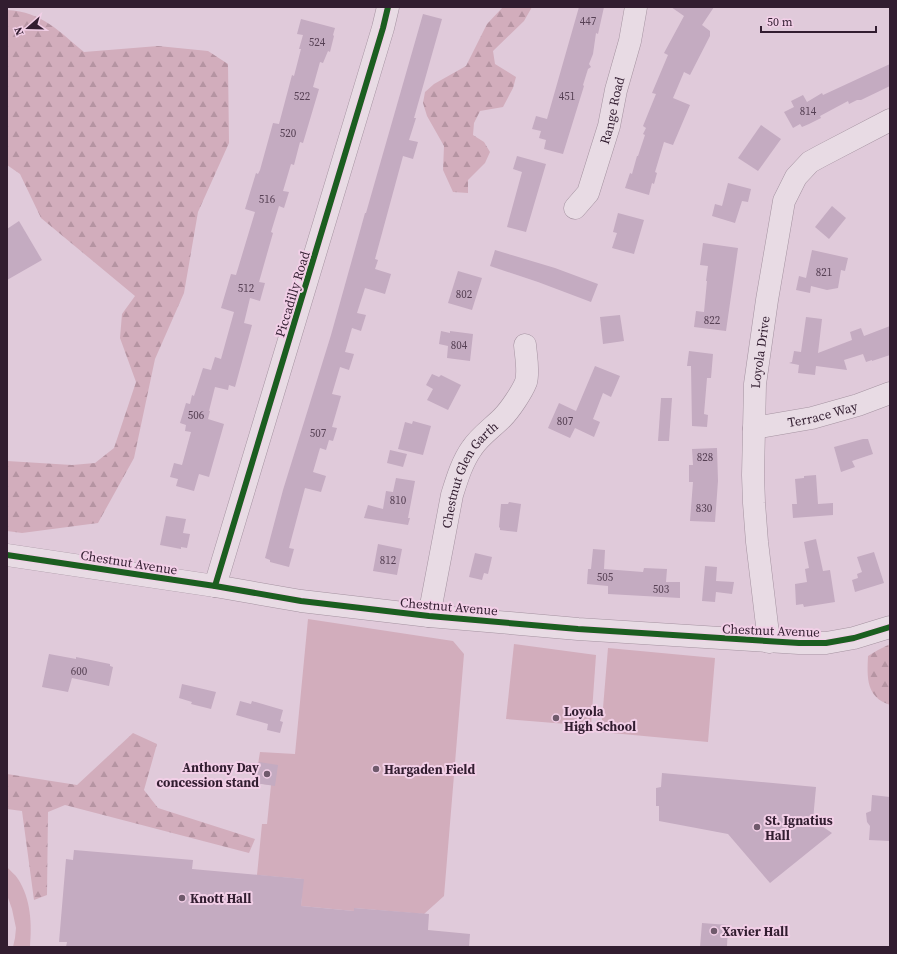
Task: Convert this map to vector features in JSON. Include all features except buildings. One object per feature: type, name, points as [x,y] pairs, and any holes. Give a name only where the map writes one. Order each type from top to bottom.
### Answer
[{"type":"street","name":"Piccadilly Road","points":[[215,586],[383,28],[388,7]]},
{"type":"street","name":"Range Road","points":[[575,208],[588,193],[609,126],[616,90],[630,42],[636,7]]},
{"type":"street","name":"Loyola Drive","points":[[769,642],[757,542],[754,503],[755,384],[784,201],[796,177],[810,162],[890,120]]},
{"type":"street","name":"Chestnut Glen Garth","points":[[429,616],[452,496],[458,477],[472,448],[482,435],[504,417],[518,397],[526,382],[527,367],[525,345]]},
{"type":"street","name":"Terrace Way","points":[[754,428],[812,418],[858,405],[890,393]]},
{"type":"street","name":"Chestnut Avenue","points":[[7,554],[215,586],[301,601],[429,616],[578,629],[769,642],[826,643],[854,638],[890,627]]},
{"type":"green space","points":[[503,7],[532,7],[524,21],[493,51],[495,64],[516,77],[513,88],[503,107],[480,111],[474,123],[473,135],[484,142],[490,152],[485,163],[468,180],[468,193],[453,192],[443,170],[444,146],[427,116],[423,103],[425,92],[434,84],[466,66],[487,24]]},
{"type":"green space","points":[[7,10],[31,14],[58,30],[84,52],[158,46],[208,51],[228,64],[229,143],[198,212],[184,293],[155,359],[134,458],[98,523],[22,533],[7,531],[7,461],[72,465],[95,463],[114,448],[136,382],[120,338],[122,314],[135,296],[41,218],[20,174],[7,165]]},
{"type":"green space","name":"Hargaden Field","points":[[308,619],[453,641],[464,654],[444,896],[424,914],[354,908],[354,911],[301,906],[303,879],[257,875],[262,824],[267,824],[271,785],[255,783],[260,752],[295,754]]},
{"type":"green space","points":[[514,644],[596,655],[591,726],[506,719]]},
{"type":"green space","points":[[890,644],[890,705],[882,702],[872,692],[868,679],[868,656]]},
{"type":"green space","points":[[608,648],[715,658],[708,742],[601,732]]},
{"type":"green space","points":[[133,733],[157,744],[144,790],[158,808],[255,839],[249,853],[65,805],[48,812],[47,895],[34,900],[22,811],[7,809],[7,774],[77,785]]},
{"type":"green space","points":[[7,867],[18,879],[26,895],[31,921],[30,947],[13,947],[16,928],[7,895]]},
{"type":"cycle path","points":[[215,586],[383,28],[388,7]]},
{"type":"cycle path","points":[[7,555],[215,586],[301,601],[429,616],[578,629],[799,643],[826,643],[854,638],[890,627]]},
{"type":"place","name":"Loyola High School","points":[[556,718]]},
{"type":"place","name":"Hargaden Field","points":[[376,769]]},
{"type":"place","name":"Anthony Day concession stand","points":[[267,774]]},
{"type":"place","name":"St. Ignatius Hall","points":[[757,827]]},
{"type":"place","name":"Knott Hall","points":[[182,898]]},
{"type":"place","name":"Xavier Hall","points":[[714,931]]}]
